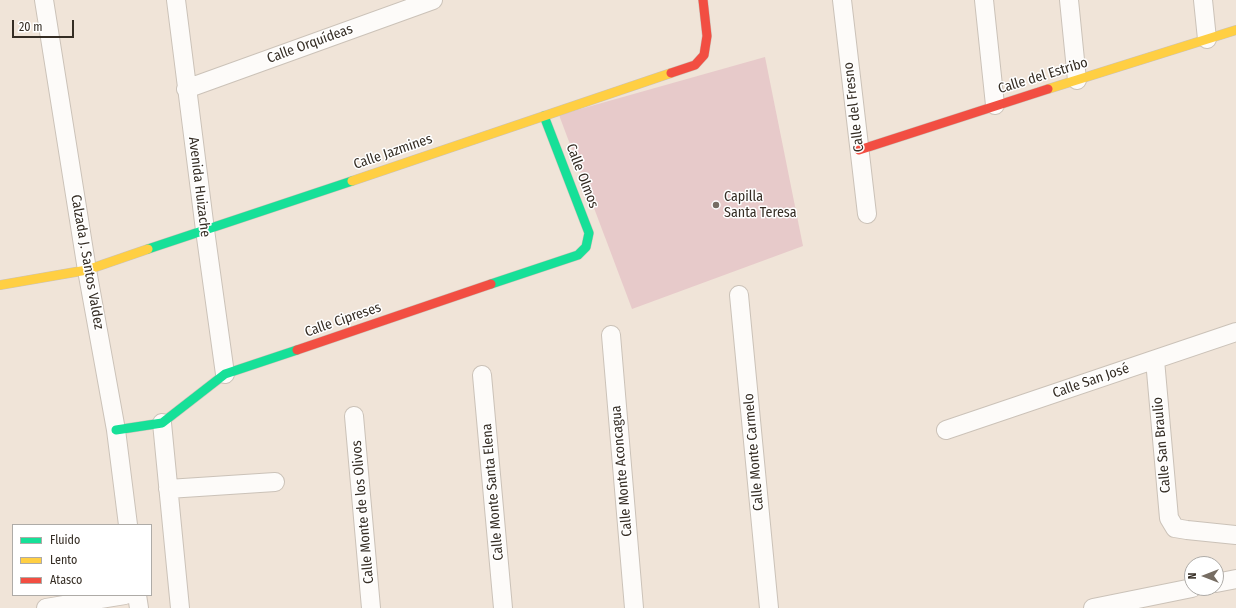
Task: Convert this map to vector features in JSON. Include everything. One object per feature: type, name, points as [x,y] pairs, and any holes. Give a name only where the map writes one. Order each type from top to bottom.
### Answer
[{"type":"street","name":"Calzada J. Santos Valdez","points":[[44,0],[87,270],[116,430],[128,524]]},
{"type":"street","name":"Avenida Huizache","points":[[176,0],[204,230],[224,374]]},
{"type":"street","name":"Calle Orquídeas","points":[[186,89],[433,0]]},
{"type":"street","name":"Calle Jazmines","points":[[0,285],[87,270],[695,65],[704,55],[707,36],[703,0]]},
{"type":"street","name":"Calle del Fresno","points":[[842,0],[867,214]]},
{"type":"street","points":[[984,0],[995,105]]},
{"type":"street","points":[[1069,0],[1077,80]]},
{"type":"street","points":[[1203,0],[1207,39]]},
{"type":"street","name":"Calle del Estribo","points":[[859,150],[995,105],[1236,30]]},
{"type":"street","name":"Calle Olmos","points":[[544,116],[589,233],[586,247]]},
{"type":"street","name":"Calle Cipreses","points":[[116,430],[162,423],[224,374],[578,255],[586,247]]},
{"type":"street","name":"Calle Monte Carmelo","points":[[739,295],[769,608]]},
{"type":"street","name":"Calle San José","points":[[946,430],[1236,332]]},
{"type":"street","name":"Calle Monte Aconcagua","points":[[611,335],[634,608]]},
{"type":"street","name":"Calle San Braulio","points":[[1155,360],[1169,518],[1175,528],[1236,535]]},
{"type":"street","name":"Calle Monte Santa Elena","points":[[482,375],[503,608]]},
{"type":"street","name":"Calle Monte de los Olivos","points":[[354,416],[371,608]]},
{"type":"street","points":[[162,423],[180,608]]},
{"type":"street","points":[[168,489],[275,482]]},
{"type":"street","points":[[1224,581],[1236,579]]},
{"type":"street","points":[[1093,608],[1184,590]]},
{"type":"street","points":[[46,608],[119,596]]},
{"type":"street","points":[[137,596],[139,608]]},
{"type":"shaded area","points":[[765,57],[803,246],[632,309],[559,115]]},
{"type":"traffic: fast","points":[[491,284],[578,255],[586,247],[589,233],[544,116]]},
{"type":"traffic: fast","points":[[148,249],[352,181]]},
{"type":"traffic: fast","points":[[116,430],[162,423],[225,374],[297,350]]},
{"type":"traffic: slow","points":[[1048,89],[1236,30]]},
{"type":"traffic: slow","points":[[352,181],[671,73]]},
{"type":"traffic: slow","points":[[0,285],[87,270],[148,249]]},
{"type":"traffic: jam","points":[[671,73],[695,65],[704,55],[707,36],[703,0]]},
{"type":"traffic: jam","points":[[859,150],[1048,89]]},
{"type":"traffic: jam","points":[[297,350],[491,284]]},
{"type":"place","name":"Capilla Santa Teresa","points":[[716,205]]}]
